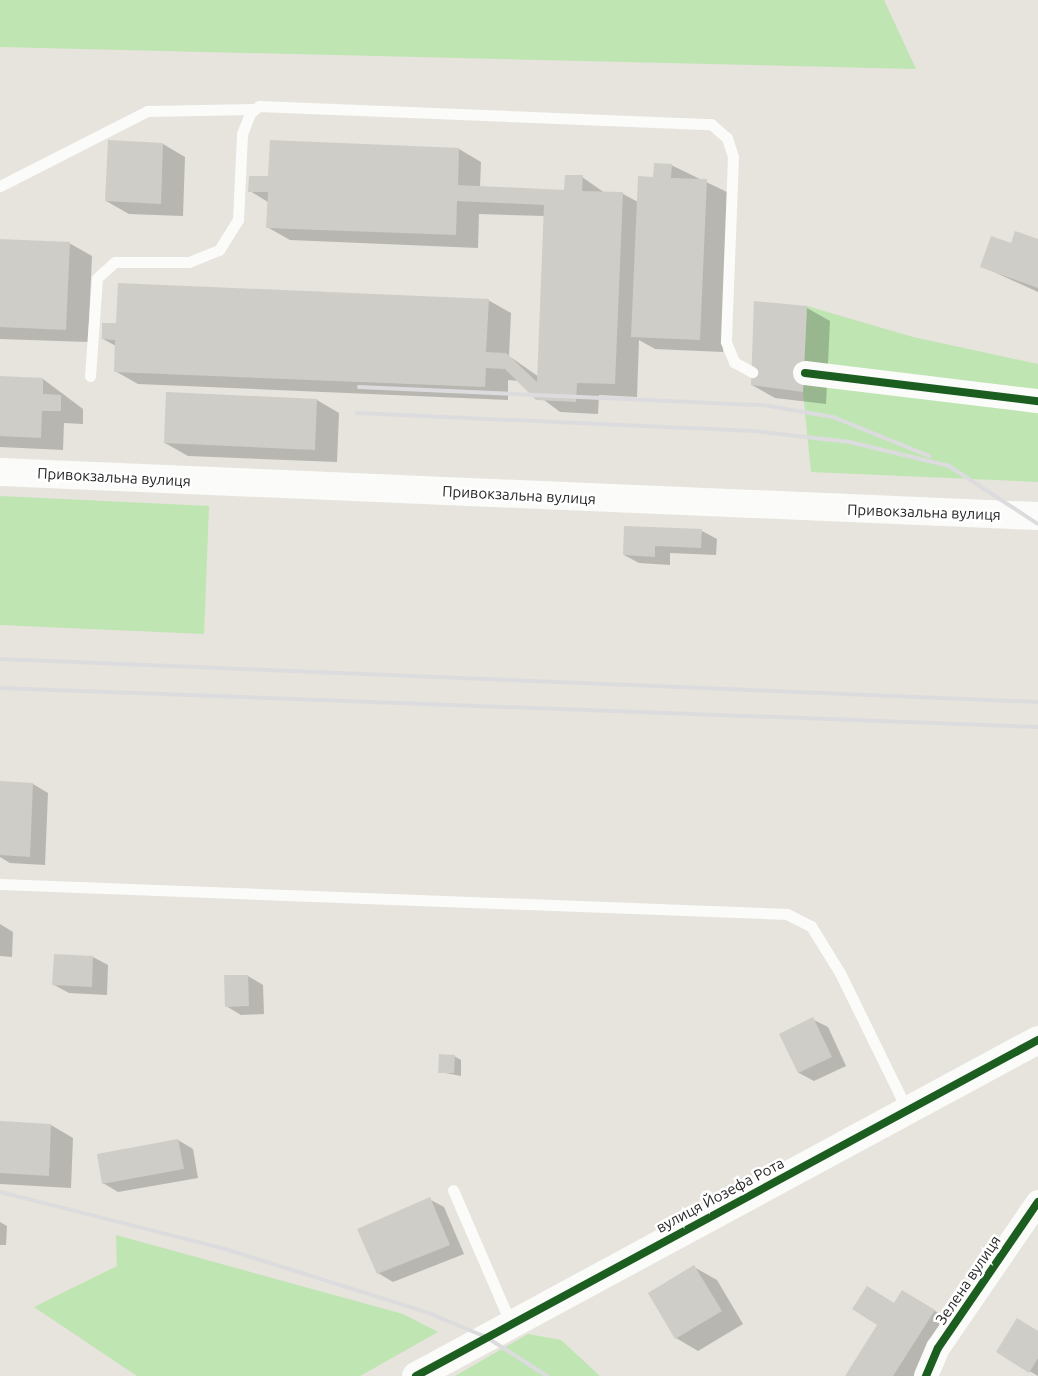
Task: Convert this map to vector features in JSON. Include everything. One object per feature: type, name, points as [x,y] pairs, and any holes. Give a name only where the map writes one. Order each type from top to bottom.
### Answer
[{"type":"main road","name":"Привокзальна вулиця","points":[[0,472],[1038,516]]},
{"type":"main road","name":"вулиця Йозефа Рота","points":[[419,1375],[510,1322],[1038,1040]]},
{"type":"street","points":[[804,373],[1038,401]]},
{"type":"street","name":"Зелена вулиця","points":[[926,1376],[938,1348],[1038,1202]]},
{"type":"lane","points":[[90,376],[97,278],[101,271],[115,262],[201,260],[218,250],[235,229],[242,134],[254,109]]},
{"type":"lane","points":[[0,186],[147,111],[254,109],[711,124],[727,138],[733,158],[726,342],[734,362],[752,372]]},
{"type":"lane","points":[[0,884],[787,914],[811,926],[840,973],[907,1110]]},
{"type":"lane","points":[[453,1190],[510,1322]]},
{"type":"green space","points":[[0,0],[884,0],[916,69],[0,47]]},
{"type":"green space","points":[[807,306],[913,337],[1038,364],[1038,482],[811,472],[803,392]]},
{"type":"green space","points":[[0,496],[209,506],[204,634],[0,625]]},
{"type":"green space","points":[[116,1235],[403,1314],[438,1332],[360,1376],[137,1376],[34,1307],[117,1266]]},
{"type":"green space","points":[[528,1334],[561,1340],[600,1376],[455,1376]]},
{"type":"building","points":[[108,140],[163,143],[161,204],[105,201]]},
{"type":"building","points":[[270,140],[459,148],[458,185],[564,190],[565,175],[583,175],[582,191],[623,192],[615,384],[577,383],[576,402],[536,400],[505,369],[486,368],[485,387],[114,372],[115,340],[102,339],[102,323],[116,323],[118,283],[489,299],[486,352],[506,353],[537,382],[544,205],[457,201],[456,235],[266,228],[268,192],[248,192],[249,176],[268,176]]},
{"type":"building","points":[[654,163],[672,164],[671,178],[707,179],[700,340],[631,337],[638,176],[653,177]]},
{"type":"building","points":[[1015,231],[1038,239],[1038,288],[980,267],[991,236],[1011,243]]},
{"type":"building","points":[[0,239],[70,242],[66,330],[0,327]]},
{"type":"building","points":[[754,301],[807,306],[803,392],[751,385]]},
{"type":"building","points":[[0,376],[43,378],[43,394],[61,395],[61,411],[42,411],[41,438],[0,436]]},
{"type":"building","points":[[166,392],[317,399],[315,450],[164,443]]},
{"type":"building","points":[[624,526],[702,529],[701,548],[655,546],[655,557],[623,555]]},
{"type":"building","points":[[0,781],[33,783],[30,857],[0,855]]},
{"type":"building","points":[[54,954],[93,956],[92,987],[52,985]]},
{"type":"building","points":[[224,975],[248,975],[249,1006],[225,1007]]},
{"type":"building","points":[[813,1017],[832,1057],[798,1073],[779,1034]]},
{"type":"building","points":[[439,1054],[455,1055],[454,1073],[438,1073]]},
{"type":"building","points":[[0,1121],[51,1124],[49,1176],[0,1173]]},
{"type":"building","points":[[178,1139],[184,1169],[102,1184],[97,1154]]},
{"type":"building","points":[[430,1197],[450,1245],[377,1274],[357,1229]]},
{"type":"building","points":[[694,1265],[722,1311],[675,1339],[648,1293]]},
{"type":"building","points":[[867,1286],[894,1303],[902,1290],[935,1310],[893,1376],[845,1376],[877,1325],[852,1309]]},
{"type":"building","points":[[1017,1318],[1038,1331],[1038,1358],[1029,1373],[996,1352]]},
{"type":"railway","points":[[359,387],[763,405],[833,417],[929,456]]},
{"type":"railway","points":[[357,413],[754,431],[850,442],[949,466],[1038,524]]},
{"type":"railway","points":[[0,659],[1038,702]]},
{"type":"railway","points":[[0,688],[1038,727]]},
{"type":"railway","points":[[0,1192],[225,1249],[426,1312],[486,1337],[547,1376]]},
{"type":"cycle path","points":[[805,373],[1038,401]]},
{"type":"cycle path","points":[[416,1376],[1038,1040]]},
{"type":"cycle path","points":[[926,1376],[938,1348],[1038,1202]]}]
